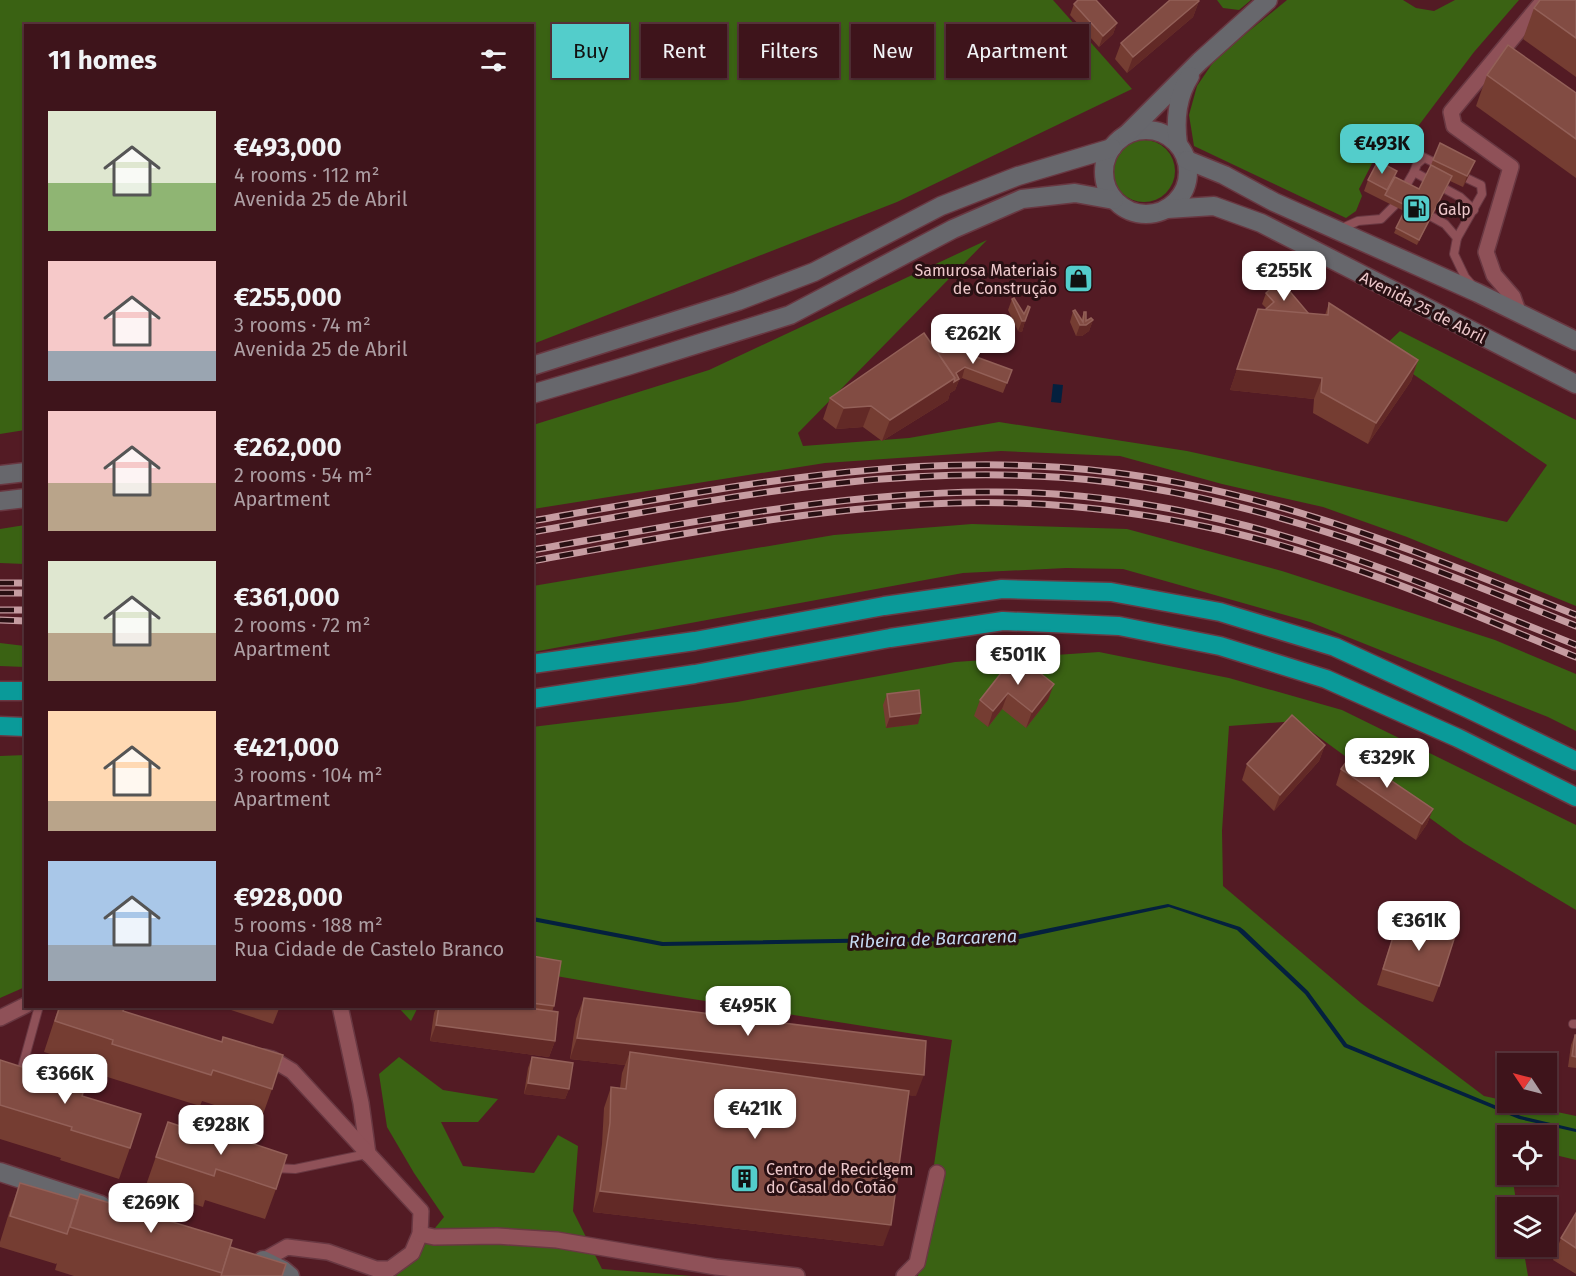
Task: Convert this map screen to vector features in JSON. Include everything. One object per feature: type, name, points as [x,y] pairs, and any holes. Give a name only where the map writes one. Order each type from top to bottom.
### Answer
[{"type":"highway","points":[[534,664],[695,641],[884,606],[1002,589],[1111,592],[1220,612],[1335,647],[1576,761]]},
{"type":"highway","points":[[534,699],[695,674],[890,638],[1003,621],[1119,626],[1220,646],[1326,679],[1458,738],[1576,797]]},
{"type":"highway","points":[[0,691],[24,692]]},
{"type":"highway","points":[[0,726],[24,727]]},
{"type":"main road","points":[[1200,61],[1186,82],[1178,106],[1176,127],[1189,174],[1186,188],[1178,200],[1167,209],[1154,214],[1139,214],[1126,210],[1114,200],[1107,188],[1104,175],[1106,161],[1112,148],[1200,61],[1268,0]]},
{"type":"main road","points":[[1125,135],[1139,130],[1153,130],[1167,135],[1183,152]]},
{"type":"main road","points":[[534,365],[749,297],[814,272],[941,206],[1018,176],[1112,148]]},
{"type":"main road","name":"Avenida 25 de Abril","points":[[1183,152],[1274,202],[1478,293],[1576,342]]},
{"type":"main road","points":[[534,393],[790,315],[953,229],[1022,200],[1075,194],[1114,200]]},
{"type":"main road","name":"Avenida 25 de Abril","points":[[1167,209],[1214,206],[1261,223],[1576,384]]},
{"type":"main road","points":[[0,475],[24,472]]},
{"type":"main road","points":[[0,501],[24,498]]},
{"type":"main road","points":[[0,1172],[119,1211]]},
{"type":"main road","points":[[242,1253],[264,1260],[286,1273]]},
{"type":"street","points":[[1520,314],[1513,297],[1494,276],[1486,252],[1511,167],[1454,126],[1451,111],[1505,55],[1544,0]]},
{"type":"street","points":[[0,1018],[24,1006]]},
{"type":"street","points":[[340,1008],[361,1103],[368,1154]]},
{"type":"street","points":[[250,1052],[272,1059],[292,1071],[421,1211],[427,1236]]},
{"type":"street","points":[[904,1276],[918,1263],[937,1173]]},
{"type":"street","points":[[264,1260],[287,1247],[328,1252],[376,1269],[390,1269],[412,1253],[427,1236],[497,1236],[557,1240],[716,1267],[797,1276]]},
{"type":"lane","points":[[1403,147],[1481,185],[1482,194],[1457,238],[1455,254],[1465,277],[1478,293]]},
{"type":"lane","points":[[1337,230],[1358,220],[1381,219],[1394,206],[1417,164],[1424,158]]},
{"type":"lane","points":[[1414,172],[1460,197],[1474,210]]},
{"type":"lane","points":[[1398,199],[1407,204]]},
{"type":"lane","points":[[1416,209],[1445,224],[1457,238]]},
{"type":"lane","points":[[26,1081],[22,1068],[38,1008]]},
{"type":"lane","points":[[266,1167],[295,1169],[368,1154]]},
{"type":"green space","points":[[0,0],[1053,0],[1074,24],[946,24],[946,78],[1089,78],[1089,41],[1132,89],[897,202],[534,344],[534,24],[24,24],[24,430],[0,434]]},
{"type":"green space","points":[[1217,0],[1251,0],[1239,10],[1223,8]]},
{"type":"green space","points":[[1287,0],[1403,0],[1416,8],[1434,11],[1455,0],[1519,0],[1474,52],[1413,133],[1398,129],[1384,140],[1359,189],[1362,196],[1356,211],[1346,218],[1194,146],[1189,115],[1197,86],[1216,58]]},
{"type":"green space","points":[[1144,140],[1166,149],[1175,171],[1166,193],[1144,202],[1122,193],[1113,171],[1122,149]]},
{"type":"green space","points":[[987,240],[798,433],[803,446],[909,438],[999,422],[1187,451],[1507,522],[1547,465],[1379,351],[1400,331],[1576,420],[1576,606],[1407,537],[1323,507],[1222,484],[1120,456],[1001,451],[825,463],[534,509],[534,425],[709,370]]},
{"type":"green space","points":[[972,524],[1127,529],[1282,571],[1495,640],[1576,674],[1576,731],[1548,717],[1310,622],[1123,569],[1066,568],[963,573],[534,652],[534,586],[834,535]]},
{"type":"green space","points":[[24,525],[24,564],[0,563],[0,529]]},
{"type":"green space","points":[[0,643],[24,646],[24,667],[0,666]]},
{"type":"green space","points":[[1099,652],[1229,678],[1342,710],[1576,825],[1576,910],[1464,843],[1297,721],[1229,726],[1222,831],[1223,886],[1361,1003],[1484,1096],[1497,1099],[1497,1113],[1557,1112],[1576,1116],[1576,1160],[1557,1155],[1557,1125],[1497,1125],[1497,1185],[1514,1185],[1515,1197],[1497,1197],[1497,1257],[1525,1257],[1528,1276],[918,1276],[952,1040],[534,972],[534,727],[737,702],[955,662]]},
{"type":"green space","points":[[24,755],[24,987],[0,998],[0,756]]},
{"type":"green space","points":[[399,1008],[418,1008],[411,1021]]},
{"type":"green space","points":[[399,1057],[443,1090],[498,1099],[478,1122],[441,1122],[463,1166],[534,1173],[558,1135],[578,1146],[573,1211],[602,1269],[692,1276],[396,1276],[444,1217],[414,1173],[387,1127],[379,1074]]},
{"type":"water","points":[[1053,384],[1063,385],[1061,403],[1051,402]]},
{"type":"water","name":"Ribeira de Barcarena","points":[[1168,904],[1244,930],[1308,991],[1347,1044],[1497,1106],[1497,1110],[1344,1047],[1305,994],[1237,930],[1169,907],[1015,940],[662,946],[534,921],[534,917],[663,942],[1011,936]]},
{"type":"water","points":[[1504,1113],[1514,1113],[1576,1129],[1576,1132],[1557,1128],[1557,1125],[1545,1125]]},
{"type":"building","points":[[1078,0],[1096,0],[1117,23],[1103,36],[1074,4]]},
{"type":"building","points":[[1170,0],[1199,1],[1133,57],[1121,43]]},
{"type":"building","points":[[1540,0],[1576,0],[1576,38],[1534,8]]},
{"type":"building","points":[[1508,45],[1576,93],[1576,139],[1487,75]]},
{"type":"building","points":[[1440,143],[1475,161],[1467,176],[1433,160]]},
{"type":"building","points":[[1378,161],[1397,171],[1387,190],[1368,180]]},
{"type":"building","name":"Galp","points":[[1431,165],[1452,176],[1419,240],[1396,228],[1407,206],[1385,195],[1395,177],[1419,189]]},
{"type":"building","points":[[1276,284],[1283,292],[1287,288],[1309,314],[1265,310],[1274,302],[1266,293]]},
{"type":"building","points":[[1014,298],[1024,314],[1028,306],[1030,307],[1025,321],[1022,321],[1012,299]]},
{"type":"building","points":[[1329,303],[1418,360],[1376,423],[1321,392],[1322,378],[1237,369],[1258,309],[1328,315]]},
{"type":"building","points":[[1075,310],[1083,322],[1084,312],[1086,312],[1086,321],[1091,318],[1093,320],[1086,325],[1080,325],[1073,311]]},
{"type":"building","points":[[924,333],[955,378],[890,420],[871,406],[844,408],[830,398]]},
{"type":"building","points":[[945,335],[950,344],[937,352],[931,343]]},
{"type":"building","points":[[949,347],[1012,370],[1007,383],[965,367],[956,373],[959,379],[954,382],[955,378],[938,353]]},
{"type":"building","points":[[1016,654],[1054,684],[1032,712],[1008,693],[993,711],[980,700]]},
{"type":"building","points":[[919,690],[921,713],[890,717],[887,694]]},
{"type":"building","points":[[1292,715],[1325,745],[1280,795],[1247,764]]},
{"type":"building","points":[[1352,754],[1433,809],[1422,824],[1341,769]]},
{"type":"building","points":[[1399,918],[1455,936],[1439,986],[1383,969]]},
{"type":"building","points":[[534,956],[561,961],[554,1006],[534,1003]]},
{"type":"building","points":[[584,998],[926,1041],[924,1075],[577,1038]]},
{"type":"building","points":[[59,1008],[124,1008],[123,1011],[222,1042],[223,1037],[283,1055],[272,1089],[213,1070],[211,1075],[112,1044],[113,1040],[55,1021]]},
{"type":"building","points":[[439,1008],[529,1008],[558,1012],[555,1041],[436,1025]]},
{"type":"building","points":[[1576,1035],[1576,1057],[1572,1056]]},
{"type":"building","name":"Centro de Reciclgem do Casal do Cotão","points":[[630,1052],[909,1091],[891,1225],[600,1191],[610,1123],[611,1087],[626,1089]]},
{"type":"building","points":[[532,1057],[573,1063],[569,1089],[528,1083]]},
{"type":"building","points":[[0,1060],[85,1087],[82,1096],[141,1114],[130,1148],[0,1105]]},
{"type":"building","points":[[168,1122],[225,1141],[227,1135],[287,1155],[276,1189],[216,1169],[214,1176],[156,1157]]},
{"type":"building","points":[[20,1183],[78,1200],[67,1234],[10,1216]]},
{"type":"building","points":[[80,1194],[232,1240],[222,1273],[70,1227]]},
{"type":"building","points":[[1576,1213],[1576,1248],[1561,1238]]},
{"type":"building","points":[[230,1247],[286,1264],[282,1276],[221,1276]]},
{"type":"railway","points":[[534,521],[748,485],[892,468],[964,465],[1037,466],[1109,472],[1170,481],[1289,510],[1405,548],[1576,615]]},
{"type":"railway","points":[[534,532],[748,495],[891,478],[964,475],[1036,476],[1109,482],[1170,492],[1289,520],[1462,580],[1576,626]]},
{"type":"railway","points":[[534,550],[702,520],[872,498],[1019,492],[1118,500],[1215,518],[1331,551],[1413,580],[1576,645]]},
{"type":"railway","points":[[534,561],[742,524],[848,510],[954,503],[1027,504],[1099,509],[1207,527],[1285,546],[1369,574],[1453,606],[1576,657]]},
{"type":"railway","points":[[0,583],[24,583]]},
{"type":"railway","points":[[0,593],[24,593]]},
{"type":"railway","points":[[0,610],[24,610]]},
{"type":"railway","points":[[0,620],[24,621]]},
{"type":"place","name":"Galp","points":[[1417,209]]},
{"type":"place","name":"Samurosa Materiais de Construção","points":[[1078,279]]},
{"type":"place","name":"Centro de Reciclgem do Casal do Cotão","points":[[745,1178]]}]
